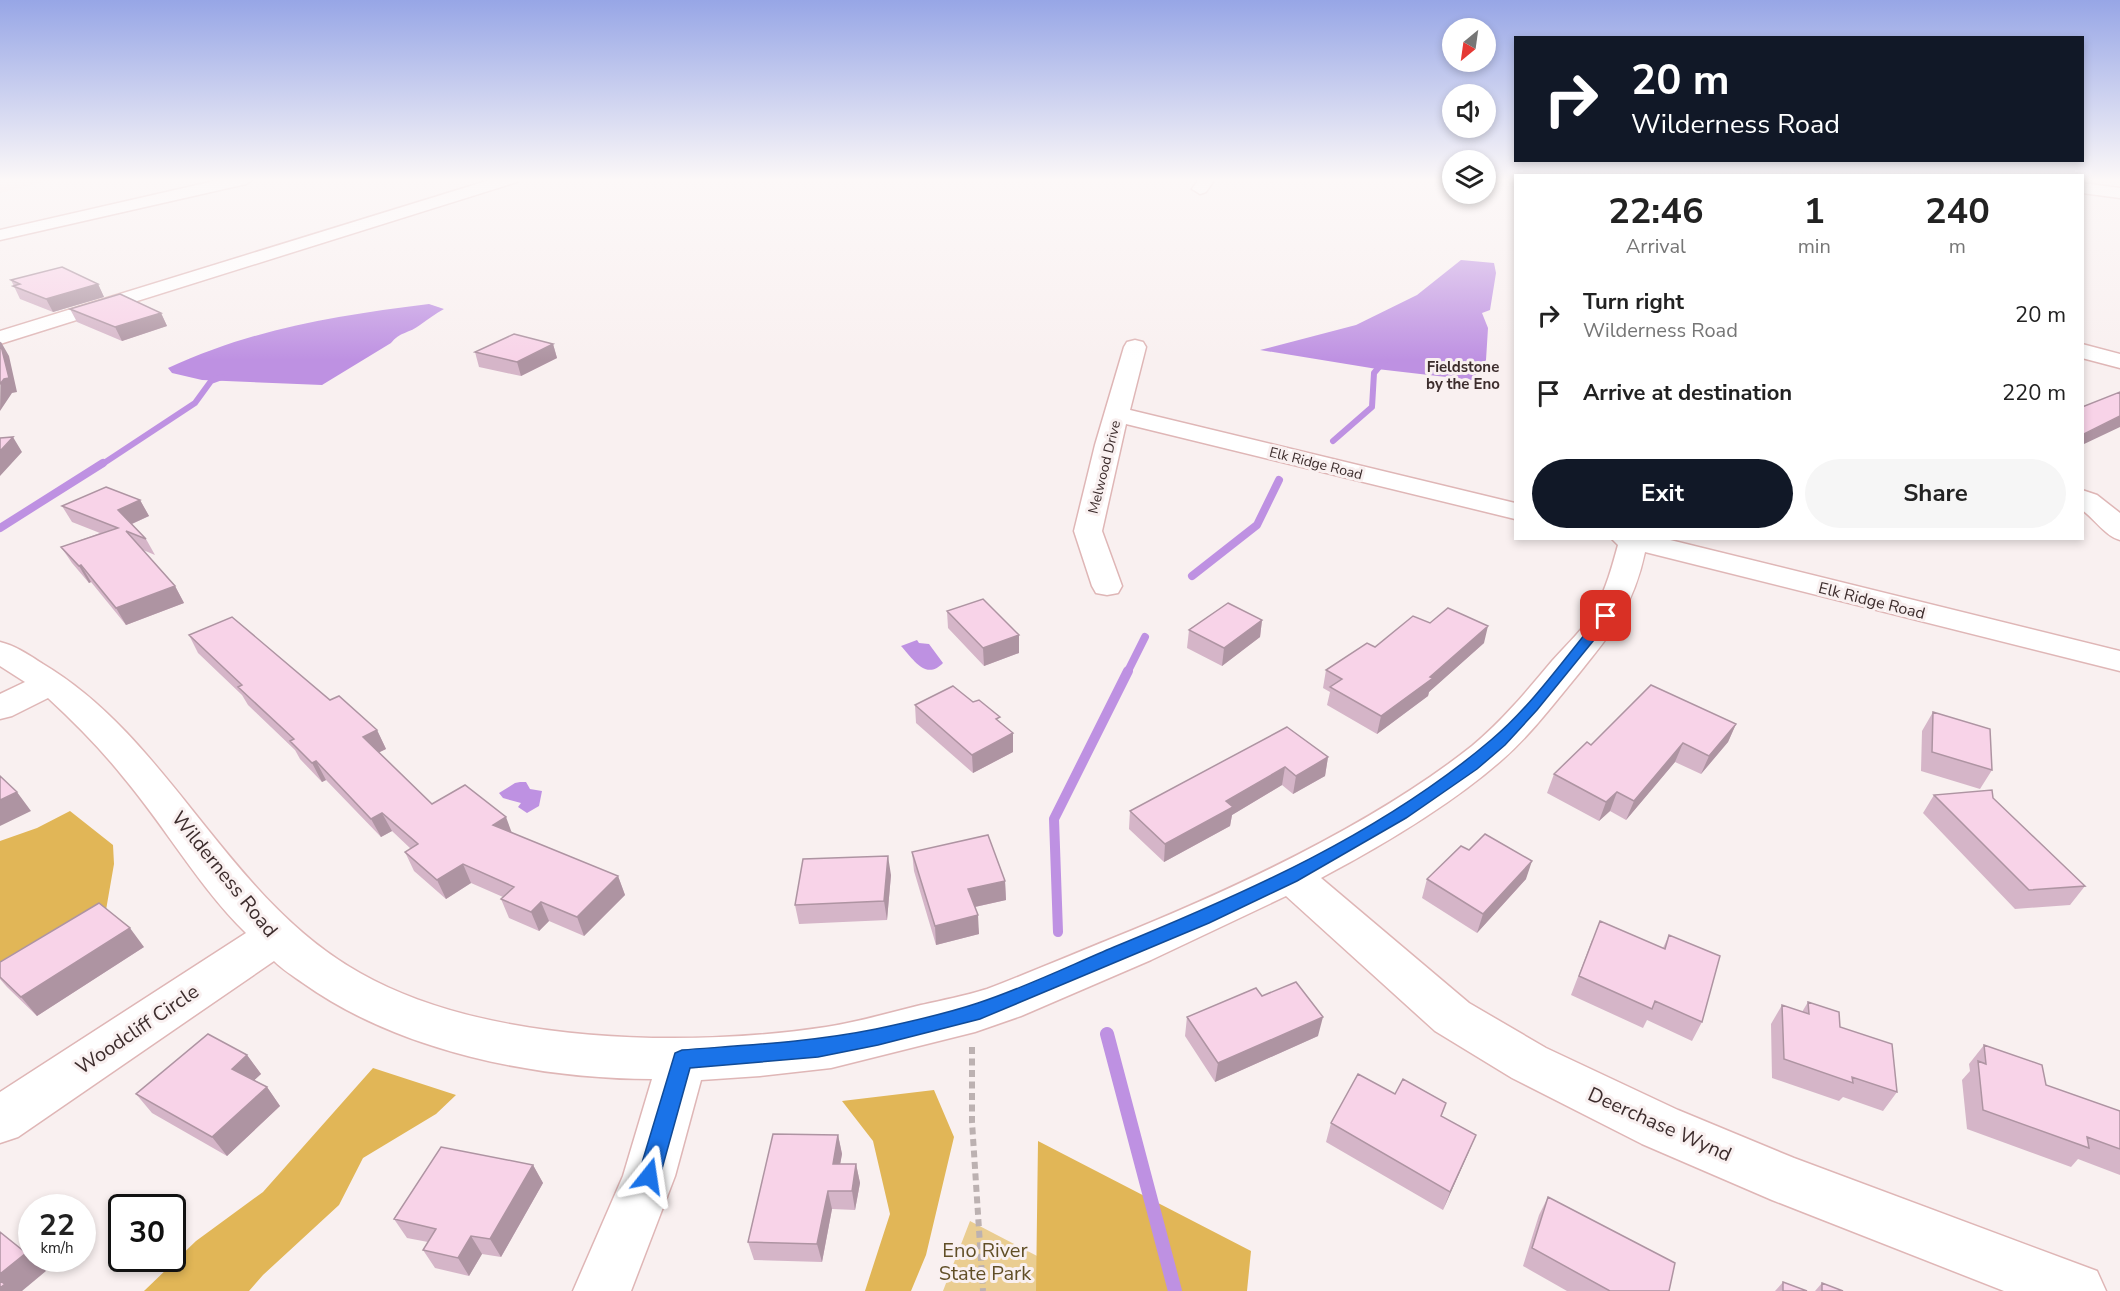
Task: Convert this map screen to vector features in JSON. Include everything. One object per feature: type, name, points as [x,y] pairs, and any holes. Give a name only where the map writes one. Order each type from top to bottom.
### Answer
[{"type":"street","points":[[0,338],[317,239]]},
{"type":"street","name":"Melwood Drive","points":[[1107,586],[1088,531],[1116,414],[1135,347]]},
{"type":"street","points":[[2084,352],[2120,361]]},
{"type":"street","name":"Elk Ridge Road","points":[[1116,414],[1514,511]]},
{"type":"street","points":[[2084,500],[2115,523],[2120,531]]},
{"type":"street","name":"Elk Ridge Road","points":[[1629,540],[2120,661]]},
{"type":"street","name":"Wilderness Road","points":[[0,652],[53,682],[99,722],[246,906],[275,937],[298,956],[345,987],[420,1020],[501,1042],[583,1055],[682,1059],[818,1049],[878,1037],[980,1011],[1138,947],[1291,876],[1400,814],[1500,742],[1600,627],[1613,605],[1629,540]]},
{"type":"street","points":[[0,708],[53,682]]},
{"type":"street","name":"Deerchase Wynd","points":[[1291,876],[1452,1017],[1529,1063],[1660,1127],[1791,1182],[2077,1291]]},
{"type":"street","name":"Woodcliff Circle","points":[[0,1120],[275,937]]},
{"type":"street","points":[[603,1291],[649,1176],[682,1059]]},
{"type":"path","points":[[972,1047],[972,1122],[983,1291]]},
{"type":"green space","name":"Eno River State Park","points":[[970,1221],[1087,1282],[1105,1291],[943,1291]]},
{"type":"shaded area","points":[[1461,260],[1494,263],[1496,273],[1490,310],[1482,313],[1488,328],[1486,360],[1472,380],[1377,369],[1260,350],[1356,325],[1417,295]]},
{"type":"shaded area","points":[[429,304],[444,309],[322,385],[202,380],[172,373],[168,368],[201,354],[264,333],[361,313]]},
{"type":"shaded area","points":[[917,640],[919,643],[929,644],[943,663],[931,670],[915,662],[901,646]]},
{"type":"shaded area","points":[[520,782],[526,782],[530,789],[542,791],[539,806],[527,813],[518,807],[521,803],[503,798],[499,793]]},
{"type":"shaded area","points":[[70,811],[113,845],[114,864],[106,910],[0,962],[0,841],[37,828]]},
{"type":"shaded area","points":[[373,1068],[456,1095],[436,1114],[363,1158],[339,1205],[263,1275],[249,1291],[144,1291],[164,1272],[186,1272],[186,1251],[263,1192]]},
{"type":"shaded area","points":[[934,1090],[954,1137],[926,1255],[911,1291],[865,1291],[890,1214],[873,1141],[842,1101]]},
{"type":"shaded area","points":[[1038,1141],[1251,1251],[1247,1291],[1036,1291]]},
{"type":"building","points":[[62,267],[98,284],[46,299],[13,286],[20,284],[11,280]]},
{"type":"building","points":[[120,294],[161,313],[115,327],[70,309]]},
{"type":"building","points":[[514,334],[553,344],[517,362],[475,352]]},
{"type":"building","points":[[0,342],[9,378],[4,379],[0,384]]},
{"type":"building","points":[[2120,392],[2120,416],[2084,434],[2084,406]]},
{"type":"building","points":[[13,437],[0,451],[0,438]]},
{"type":"building","points":[[106,487],[140,500],[118,510],[146,539],[126,531],[175,586],[116,608],[81,565],[79,566],[61,547],[118,528],[62,506]]},
{"type":"building","points":[[983,599],[1019,635],[983,648],[947,611]]},
{"type":"building","points":[[1228,603],[1262,620],[1224,648],[1189,630]]},
{"type":"building","points":[[1448,608],[1488,626],[1430,677],[1433,678],[1381,716],[1330,687],[1342,679],[1326,670],[1367,643],[1375,647],[1413,616],[1430,623]]},
{"type":"building","points":[[232,617],[330,700],[339,696],[377,730],[363,737],[432,804],[465,785],[506,817],[493,825],[618,876],[577,917],[541,902],[531,912],[501,899],[514,887],[463,864],[437,880],[405,852],[418,844],[382,813],[371,819],[316,761],[312,763],[290,741],[294,739],[238,687],[242,685],[189,635]]},
{"type":"building","points":[[1651,685],[1736,724],[1709,756],[1683,743],[1634,801],[1617,792],[1606,802],[1554,774],[1587,742],[1591,745]]},
{"type":"building","points":[[953,686],[973,702],[979,700],[1000,717],[996,719],[1013,733],[972,755],[915,705]]},
{"type":"building","points":[[1933,712],[1990,729],[1992,770],[1932,752]]},
{"type":"building","points":[[1287,727],[1328,757],[1296,776],[1285,767],[1226,801],[1233,807],[1165,844],[1130,811]]},
{"type":"building","points":[[0,776],[17,792],[0,800]]},
{"type":"building","points":[[1992,790],[1993,798],[2085,886],[2029,890],[1934,795]]},
{"type":"building","points":[[1485,834],[1532,861],[1483,914],[1427,879],[1461,846],[1469,850]]},
{"type":"building","points":[[988,835],[1005,881],[968,889],[978,915],[935,926],[912,852]]},
{"type":"building","points":[[888,856],[884,901],[795,905],[803,859]]},
{"type":"building","points":[[99,903],[130,928],[21,997],[0,977],[0,962]]},
{"type":"building","points":[[1600,921],[1665,949],[1669,935],[1720,956],[1702,1022],[1655,1001],[1652,1009],[1579,976]]},
{"type":"building","points":[[1296,982],[1323,1017],[1218,1063],[1187,1017],[1256,988],[1262,996]]},
{"type":"building","points":[[1808,1002],[1839,1012],[1840,1027],[1892,1044],[1897,1092],[1852,1077],[1853,1083],[1784,1059],[1782,1005],[1809,1014]]},
{"type":"building","points":[[208,1034],[247,1055],[232,1069],[267,1087],[212,1137],[136,1094]]},
{"type":"building","points":[[1984,1045],[2042,1065],[2046,1085],[2120,1111],[2120,1149],[2087,1137],[2089,1148],[1983,1110],[1978,1061],[1986,1064]]},
{"type":"building","points":[[1358,1074],[1395,1094],[1403,1079],[1446,1103],[1441,1116],[1476,1135],[1450,1192],[1331,1123]]},
{"type":"building","points":[[773,1134],[838,1135],[833,1164],[856,1164],[852,1191],[828,1191],[817,1244],[748,1242]]},
{"type":"building","points":[[441,1147],[533,1165],[490,1239],[471,1236],[458,1258],[423,1250],[436,1229],[394,1219]]},
{"type":"building","points":[[1548,1197],[1675,1263],[1669,1291],[1610,1291],[1532,1248]]},
{"type":"building","points":[[0,1232],[18,1247],[18,1259],[0,1274]]},
{"type":"building","points":[[1783,1282],[1807,1291],[1783,1291]]},
{"type":"building","points":[[1822,1283],[1843,1291],[1822,1291]]},
{"type":"waterway","points":[[1333,441],[1372,407],[1374,373],[1385,360]]},
{"type":"waterway","points":[[101,465],[195,403],[211,381],[222,377]]},
{"type":"waterway","points":[[0,528],[103,463]]},
{"type":"waterway","points":[[1192,576],[1257,525],[1279,480]]},
{"type":"waterway","points":[[1058,932],[1054,819],[1145,637]]},
{"type":"waterway","points":[[1107,1034],[1175,1291]]},
{"type":"district","name":"Fieldstone by the Eno","points":[[1463,376]]},
{"type":"route","points":[[649,1176],[682,1059],[818,1049],[878,1037],[980,1011],[1138,947],[1291,876],[1353,843],[1400,814],[1500,742],[1600,627],[1606,616]]}]
